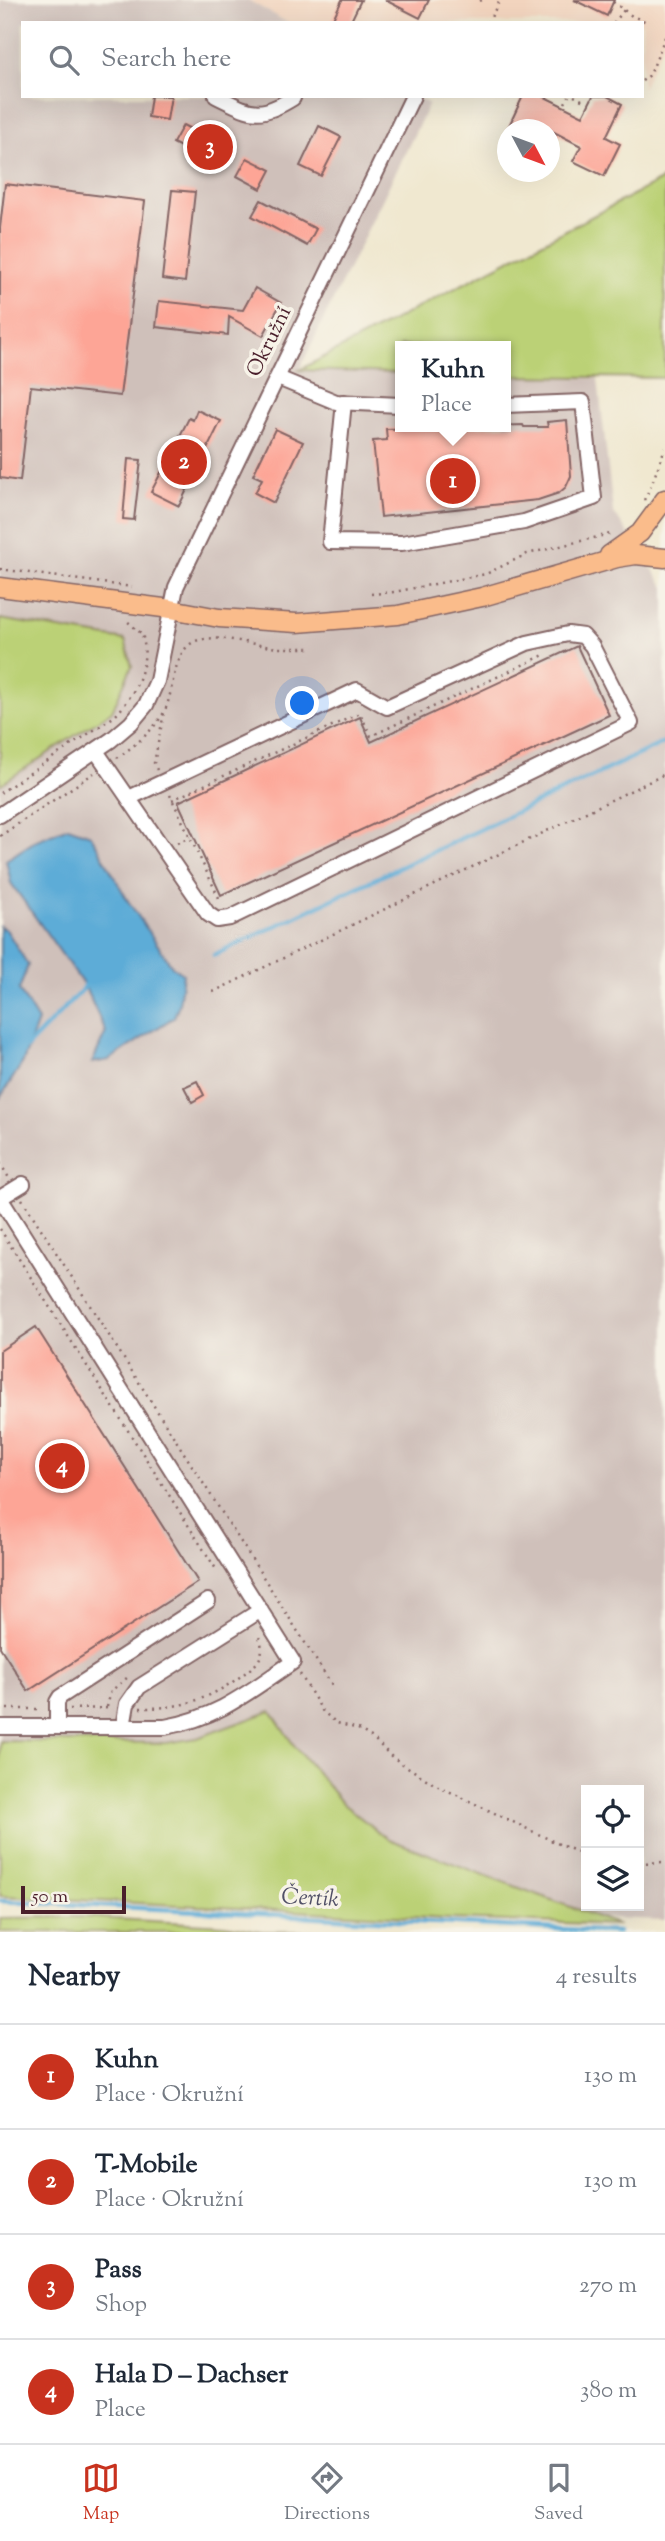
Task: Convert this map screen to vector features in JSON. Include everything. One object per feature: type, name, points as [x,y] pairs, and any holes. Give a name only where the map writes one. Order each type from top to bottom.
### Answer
[{"type":"main road","points":[[597,562],[626,545],[640,533],[665,499]]},
{"type":"main road","points":[[0,587],[171,609],[219,618],[297,623],[398,615],[481,597],[597,562],[636,555],[665,558]]},
{"type":"main road","points":[[544,579],[634,564],[665,568]]},
{"type":"street","points":[[220,98],[250,113],[277,108],[293,98]]},
{"type":"street","name":"Okružní","points":[[0,815],[96,751],[131,723],[146,705],[157,681],[176,587],[412,98]]},
{"type":"street","points":[[278,378],[336,402],[395,405]]},
{"type":"street","points":[[344,402],[330,542],[402,543],[524,522],[594,498],[583,402],[511,405]]},
{"type":"street","points":[[96,751],[208,914],[217,920],[230,918],[631,723],[592,646],[583,636],[568,634],[527,643],[387,707],[357,690],[129,798]]},
{"type":"street","points":[[0,1727],[165,1727],[191,1722],[221,1711],[293,1662],[0,1198],[19,1186]]},
{"type":"street","points":[[57,1727],[57,1702],[60,1697],[208,1601]]},
{"type":"street","points":[[123,1727],[131,1695],[139,1687],[261,1610]]},
{"type":"path","points":[[489,21],[500,0]]},
{"type":"path","points":[[616,2],[624,10],[647,22]]},
{"type":"path","points":[[616,21],[624,10]]},
{"type":"path","points":[[644,80],[650,75],[665,37]]},
{"type":"path","points":[[565,103],[568,98]]},
{"type":"path","points":[[578,98],[586,102]]},
{"type":"path","points":[[638,510],[651,486],[665,448]]},
{"type":"path","points":[[372,594],[486,574],[527,554],[618,529]]},
{"type":"path","points":[[0,569],[132,587]]},
{"type":"path","points":[[0,793],[115,716],[124,706],[139,680],[144,655],[142,634],[127,621]]},
{"type":"path","points":[[172,800],[360,713],[371,736],[552,651]]},
{"type":"path","points":[[163,713],[154,763],[219,898]]},
{"type":"path","points":[[213,992],[665,774]]},
{"type":"path","points":[[0,1163],[19,1186],[332,1685]]},
{"type":"path","points":[[0,1229],[216,1569]]},
{"type":"path","points":[[107,1708],[156,1709],[194,1703],[211,1696],[247,1672],[261,1656],[259,1637],[248,1619]]},
{"type":"path","points":[[293,1662],[323,1712],[337,1723],[358,1729],[373,1738],[392,1757],[434,1784],[581,1853]]},
{"type":"path","points":[[644,1863],[665,1862]]},
{"type":"shaded area","points":[[0,0],[248,0],[285,21],[21,21],[21,98],[418,98],[429,104],[299,370],[395,373],[395,432],[511,432],[511,376],[598,379],[613,512],[665,587],[665,1920],[0,1895]]},
{"type":"shaded area","points":[[248,0],[665,0],[665,41],[644,84],[644,21],[285,21]]},
{"type":"green space","points":[[665,178],[665,378],[511,376],[511,341],[395,341],[395,373],[299,370]]},
{"type":"green space","points":[[0,619],[125,640],[132,666],[112,711],[0,785]]},
{"type":"green space","points":[[271,1711],[293,1744],[343,1804],[388,1839],[619,1925],[0,1896],[0,1741],[166,1743],[197,1738]]},
{"type":"green space","points":[[79,1917],[224,1925],[262,1931],[338,1932],[0,1932],[0,1918]]},
{"type":"water","points":[[68,827],[91,835],[128,901],[172,966],[183,974],[179,1004],[174,1017],[109,1060],[92,1063],[106,1032],[85,987],[11,883],[6,860],[37,840]]},
{"type":"water","points":[[0,926],[7,931],[28,965],[19,990],[38,1021],[23,1062],[0,1098]]},
{"type":"building","points":[[342,0],[361,0],[351,21],[332,21]]},
{"type":"building","points":[[385,0],[429,0],[420,18]]},
{"type":"building","points":[[574,0],[614,0],[607,16]]},
{"type":"building","points":[[151,98],[171,98],[167,120],[148,117]]},
{"type":"building","points":[[522,98],[547,98],[583,116],[592,98],[611,98],[622,104],[606,137],[620,144],[604,176],[573,161],[581,146],[560,135],[560,119],[512,119]]},
{"type":"building","points":[[183,125],[226,148],[217,166],[173,143]]},
{"type":"building","points":[[319,126],[341,137],[321,176],[300,166]]},
{"type":"building","points":[[247,158],[271,170],[261,189],[237,176]]},
{"type":"building","points":[[5,184],[145,201],[120,396],[31,386],[20,481],[0,478],[0,228]]},
{"type":"building","points":[[172,190],[195,192],[185,282],[162,279]]},
{"type":"building","points":[[261,200],[316,229],[307,246],[252,216]]},
{"type":"building","points":[[255,288],[281,303],[263,336],[229,317],[228,335],[156,327],[159,301],[243,310]]},
{"type":"building","points":[[197,410],[221,421],[179,506],[151,492],[189,418],[193,420]]},
{"type":"building","points":[[567,420],[571,476],[566,487],[559,493],[538,500],[381,517],[373,441],[387,440],[386,429],[395,429],[395,432],[511,432],[511,425],[548,427],[547,422]]},
{"type":"building","points":[[275,429],[303,442],[274,503],[255,493],[262,479],[253,475]]},
{"type":"building","points":[[128,459],[141,460],[134,520],[123,519]]},
{"type":"building","points":[[577,646],[609,715],[221,895],[178,802],[360,717],[371,742]]},
{"type":"building","points":[[197,1081],[204,1095],[192,1102],[184,1087]]},
{"type":"building","points":[[36,1327],[198,1582],[28,1691],[0,1647],[0,1351]]},
{"type":"waterway","points":[[214,955],[665,742]]},
{"type":"waterway","points":[[26,1048],[85,987],[85,983]]},
{"type":"waterway","name":"Čertík","points":[[0,1901],[618,1932]]},
{"type":"place","name":"Pass","points":[[210,147]]},
{"type":"place","name":"T-Mobile","points":[[184,462]]},
{"type":"place","name":"Kuhn","points":[[453,481]]},
{"type":"place","name":"Hala D – Dachser","points":[[62,1466]]}]
